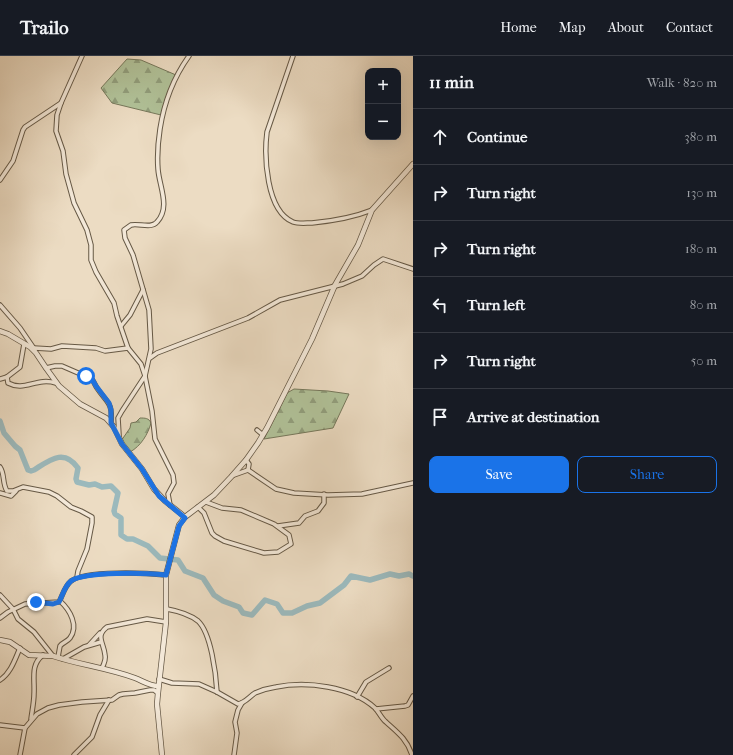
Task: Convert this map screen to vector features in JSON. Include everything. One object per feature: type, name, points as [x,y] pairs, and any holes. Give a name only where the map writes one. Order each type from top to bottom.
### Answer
[{"type":"street","points":[[82,56],[61,103],[57,115],[56,131],[63,151],[70,190],[80,218],[87,230],[91,245],[91,260],[96,272],[114,303],[116,316],[128,348],[141,364],[145,376],[152,411],[155,440],[173,475],[174,483],[168,494],[170,505]]},
{"type":"street","points":[[119,438],[118,418],[145,376],[150,358],[151,336],[149,310],[133,255],[125,238],[124,230],[132,224],[152,225],[159,220],[162,213],[164,205],[157,165],[162,117],[169,94],[178,73],[189,56]]},
{"type":"street","points":[[293,56],[267,132],[266,143],[268,172],[272,194],[277,207],[280,212],[294,222],[305,223],[341,220],[372,210]]},
{"type":"street","points":[[0,180],[13,161],[20,134],[25,127],[61,103]]},
{"type":"street","points":[[162,755],[157,704],[167,609],[166,575],[179,526],[185,518],[206,502],[234,475],[263,435],[312,339],[335,286],[358,245],[372,210],[413,164]]},
{"type":"street","points":[[150,358],[157,353],[248,318],[280,300],[313,293],[343,284],[362,276],[383,259],[413,269]]},
{"type":"street","points":[[121,326],[130,314],[143,289]]},
{"type":"street","points":[[0,305],[20,328],[56,383],[80,404],[106,418],[111,423],[122,444],[142,469],[154,489],[185,518]]},
{"type":"street","points":[[0,332],[8,334],[36,353]]},
{"type":"street","points":[[0,379],[7,378],[20,367],[24,344]]},
{"type":"street","points":[[34,348],[50,349],[62,346],[96,348],[105,351],[128,348]]},
{"type":"street","points":[[46,368],[62,366],[92,379],[109,403],[111,410],[111,423]]},
{"type":"street","points":[[7,378],[8,383],[21,386],[46,380],[56,383]]},
{"type":"street","points":[[257,430],[263,435]]},
{"type":"street","points":[[246,460],[249,464],[248,470]]},
{"type":"street","points":[[0,467],[2,470],[5,488],[10,492],[23,487],[49,492],[57,496],[71,507],[92,517],[87,549],[78,571],[78,577]]},
{"type":"street","points":[[234,475],[248,470]]},
{"type":"street","points":[[248,470],[273,487],[294,493],[362,494],[413,483]]},
{"type":"street","points":[[0,493],[10,496],[16,490]]},
{"type":"street","points":[[278,526],[299,523],[305,516],[318,511],[324,503],[324,494]]},
{"type":"street","points":[[198,507],[204,513],[212,533],[224,541],[258,552],[278,552],[290,546],[291,541],[289,535],[278,526],[241,510],[222,508],[206,502]]},
{"type":"street","points":[[0,618],[19,606],[30,603],[58,603],[65,588],[71,581],[78,577],[114,573],[166,575]]},
{"type":"street","points":[[0,595],[13,609],[18,619],[34,632],[58,657]]},
{"type":"street","points":[[58,657],[60,646],[69,639],[73,628],[68,609],[60,601]]},
{"type":"street","points":[[167,609],[185,614],[200,624],[207,637],[210,647],[216,676],[217,692]]},
{"type":"street","points":[[89,645],[109,626],[144,619],[166,622]]},
{"type":"street","points":[[101,633],[101,642],[105,654],[102,668]]},
{"type":"street","points":[[0,640],[10,642],[29,655],[58,657],[133,677],[151,686],[158,686]]},
{"type":"street","points":[[58,657],[71,654],[89,645],[101,642]]},
{"type":"street","points":[[0,680],[11,668],[20,648]]},
{"type":"street","points":[[31,720],[34,692],[34,668],[38,659],[44,655]]},
{"type":"street","points":[[357,697],[366,682],[389,668]]},
{"type":"street","points":[[159,679],[172,683],[199,684],[217,692],[233,702],[242,704]]},
{"type":"street","points":[[234,755],[237,733],[235,722],[238,710],[242,704],[257,692],[292,685],[312,685],[331,688],[347,692],[357,697],[376,709],[385,721],[402,735],[412,755]]},
{"type":"street","points":[[20,755],[25,728],[40,711],[52,706],[112,700],[123,694],[135,694],[150,690],[158,692]]},
{"type":"street","points":[[376,709],[408,705],[413,696]]},
{"type":"street","points":[[74,755],[92,737],[100,715],[109,700]]},
{"type":"street","points":[[0,725],[25,728]]},
{"type":"green space","points":[[127,59],[141,60],[176,75],[167,94],[161,115],[112,103],[101,88]]},
{"type":"green space","points":[[294,389],[349,394],[333,428],[264,439],[287,393]]},
{"type":"green space","points":[[140,418],[148,419],[151,423],[144,439],[130,452],[121,441],[130,428],[131,423],[136,422]]},
{"type":"waterway","points":[[0,421],[4,433],[20,450],[28,470],[34,470],[51,460],[62,457],[73,462],[78,468],[76,479],[77,482],[89,485],[95,484],[102,487],[111,486],[118,493],[114,511],[115,514],[121,518],[121,535],[127,539],[133,539],[148,546],[160,558],[178,560],[185,571],[203,578],[214,595],[223,601],[239,607],[243,613],[252,615],[265,600],[277,604],[283,613],[292,613],[307,606],[320,603],[344,585],[351,576],[370,580],[390,574],[399,576],[409,574],[413,576]]},
{"type":"route","points":[[36,602],[53,604],[58,603],[63,592],[71,581],[86,575],[103,575],[114,573],[166,575],[179,526],[185,518],[159,496],[142,469],[128,453],[111,423],[112,416],[109,403],[100,392],[94,381],[86,376]]}]
